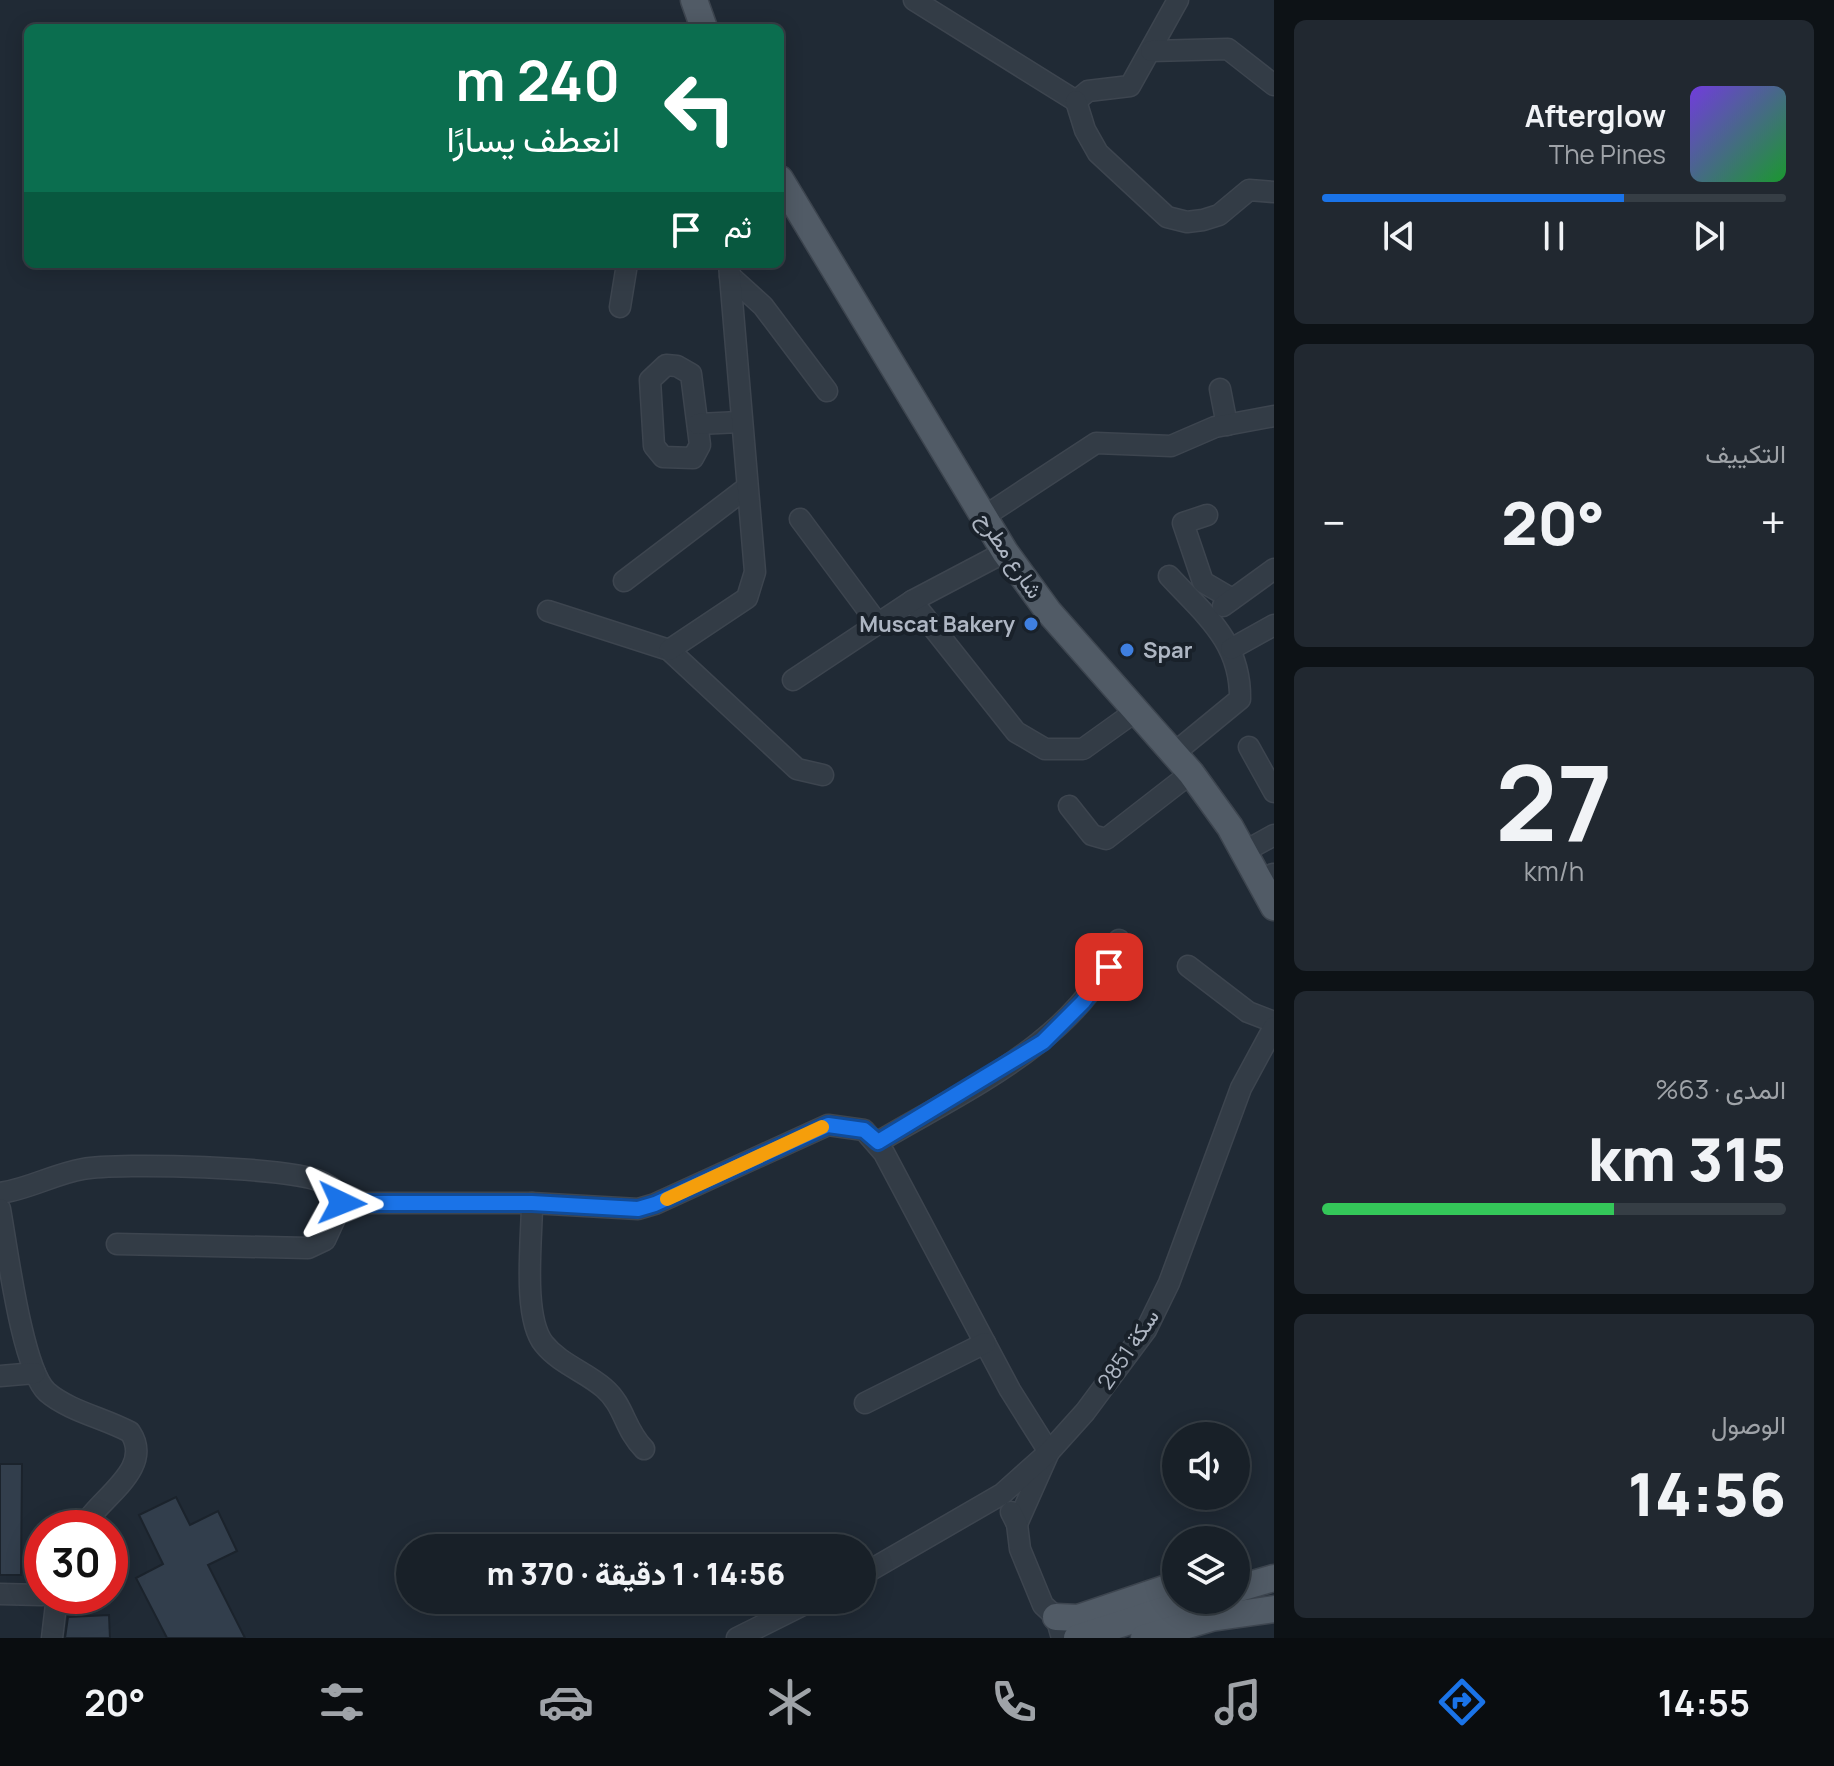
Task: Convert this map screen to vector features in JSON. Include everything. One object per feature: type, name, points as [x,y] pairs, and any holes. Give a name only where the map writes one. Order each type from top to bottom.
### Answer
[{"type":"main road","points":[[694,0],[703,24]]},
{"type":"main road","points":[[709,0],[718,24]]},
{"type":"main road","name":"شارع مطرح","points":[[784,164],[994,510],[1050,590],[1265,840],[1274,874]]},
{"type":"main road","name":"شارع مطرح","points":[[784,186],[1005,552],[1048,611],[1191,773],[1230,827],[1274,907]]},
{"type":"main road","points":[[1250,1576],[1274,1577]]},
{"type":"main road","points":[[1250,1585],[1274,1577]]},
{"type":"main road","points":[[1059,1628],[1078,1618],[1162,1590]]},
{"type":"main road","points":[[1250,1603],[1274,1600]]},
{"type":"main road","points":[[1250,1609],[1274,1609]]},
{"type":"main road","points":[[1077,1638],[1181,1614]]},
{"type":"main road","points":[[1144,1638],[1193,1614]]},
{"type":"street","points":[[914,0],[1076,101],[1085,130],[1098,153],[1167,217],[1187,222],[1203,220],[1219,215],[1249,190],[1274,192]]},
{"type":"street","points":[[1076,101],[1088,91],[1130,86],[1178,0]]},
{"type":"street","points":[[1151,51],[1228,49],[1274,85]]},
{"type":"street","points":[[620,307],[626,268]]},
{"type":"street","points":[[729,270],[763,306],[827,391]]},
{"type":"street","points":[[669,650],[747,598],[755,572],[745,489],[729,270]]},
{"type":"street","points":[[1220,389],[1227,425]]},
{"type":"street","points":[[994,510],[1096,443],[1171,446],[1227,425],[1274,416]]},
{"type":"street","points":[[698,424],[740,422]]},
{"type":"street","points":[[624,581],[745,489]]},
{"type":"street","points":[[1207,515],[1183,523],[1203,582],[1232,599]]},
{"type":"street","points":[[800,519],[878,624]]},
{"type":"street","points":[[793,680],[912,601],[1005,552]]},
{"type":"street","points":[[1208,618],[1274,569]]},
{"type":"street","points":[[1169,576],[1208,618],[1231,649],[1240,674],[1240,699],[1184,745]]},
{"type":"street","points":[[912,601],[1016,732],[1045,749],[1083,749],[1136,711]]},
{"type":"street","points":[[548,611],[669,650],[797,769],[823,775]]},
{"type":"street","points":[[1231,649],[1274,625]]},
{"type":"street","points":[[1249,747],[1274,792]]},
{"type":"street","points":[[1069,806],[1092,835],[1106,839],[1191,773]]},
{"type":"street","points":[[878,1142],[1043,1042],[1083,1002],[1109,967],[1119,940]]},
{"type":"street","points":[[1188,966],[1248,1012],[1274,1024]]},
{"type":"street","name":"سكة 2851","points":[[876,1567],[1002,1494],[1049,1452],[1085,1412],[1146,1330],[1175,1269],[1241,1088],[1274,1024]]},
{"type":"street","points":[[342,1203],[532,1203],[638,1209],[828,1125],[864,1130],[878,1142],[985,1343],[1049,1452],[1017,1524]]},
{"type":"street","points":[[0,1193],[82,1169],[133,1166],[287,1173],[321,1181],[339,1193],[342,1203],[325,1240],[308,1248],[117,1244]]},
{"type":"street","points":[[532,1203],[532,1314],[543,1343],[569,1366],[603,1387],[621,1407],[628,1433],[644,1449]]},
{"type":"street","points":[[0,1209],[7,1289],[35,1373],[50,1394],[130,1432],[137,1442],[135,1466],[97,1510]]},
{"type":"street","points":[[865,1403],[985,1343]]},
{"type":"street","points":[[0,1376],[35,1373]]},
{"type":"street","points":[[1002,1494],[1017,1524],[1020,1549],[1043,1605],[1059,1628]]},
{"type":"street","points":[[0,1594],[24,1595]]},
{"type":"street","points":[[52,1638],[55,1614]]},
{"type":"street","points":[[737,1638],[785,1614]]},
{"type":"building","points":[[0,1464],[22,1464],[21,1575],[0,1575]]},
{"type":"building","points":[[176,1497],[190,1525],[218,1511],[237,1551],[208,1565],[245,1638],[167,1638],[136,1578],[163,1564],[139,1515]]},
{"type":"building","points":[[109,1615],[110,1638],[65,1638],[68,1617]]},
{"type":"slow traffic","points":[[667,1199],[822,1127]]},
{"type":"place","name":"Muscat Bakery","points":[[1031,624]]},
{"type":"place","name":"Spar","points":[[1127,650]]},
{"type":"route","points":[[342,1203],[432,1206],[532,1203],[638,1209],[828,1125],[844,1124],[864,1130],[878,1142],[1043,1042],[1083,1002],[1109,967]]}]
